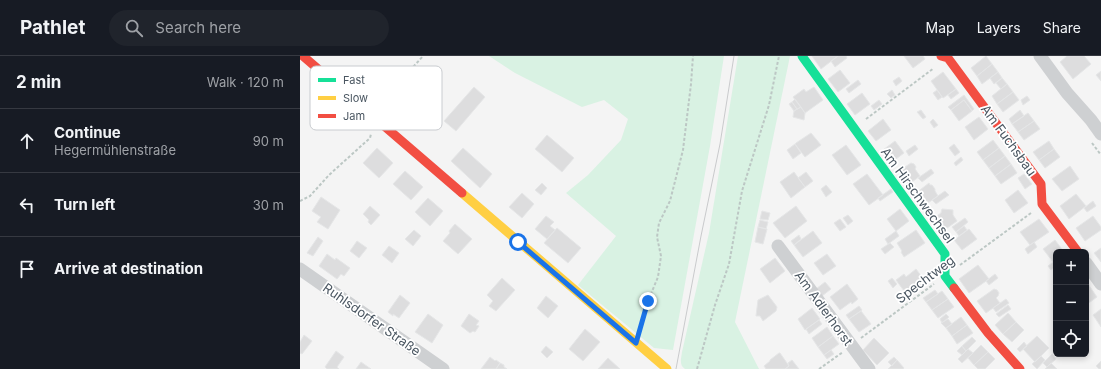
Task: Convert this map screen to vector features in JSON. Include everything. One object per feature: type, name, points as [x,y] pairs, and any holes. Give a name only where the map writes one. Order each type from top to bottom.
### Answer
[{"type":"street","points":[[303,56],[315,66]]},
{"type":"street","name":"Am Hirschwechsel","points":[[802,56],[945,254],[945,276]]},
{"type":"street","points":[[1040,56],[1067,93],[1091,120],[1101,134]]},
{"type":"street","name":"Am Fuchsbau","points":[[944,57],[1041,184],[1042,204]]},
{"type":"street","points":[[389,130],[665,368]]},
{"type":"street","points":[[1042,204],[1076,249]]},
{"type":"street","name":"Am Adlerhorst","points":[[778,246],[869,369]]},
{"type":"street","points":[[1089,267],[1101,284]]},
{"type":"street","name":"Ruhlsdorfer Straße","points":[[300,269],[443,369]]},
{"type":"street","points":[[945,276],[988,333],[1020,369]]},
{"type":"path","points":[[415,66],[423,56]]},
{"type":"path","points":[[636,343],[648,301],[658,277],[661,256],[657,237],[659,223],[670,201],[683,150],[693,56]]},
{"type":"path","points":[[697,369],[729,264],[742,191],[769,105],[779,56]]},
{"type":"path","points":[[853,128],[944,57]]},
{"type":"path","points":[[300,201],[310,196],[329,175],[370,138],[372,130]]},
{"type":"path","name":"Spechtweg","points":[[820,369],[1042,204]]},
{"type":"green space","points":[[489,56],[724,56],[710,146],[673,350],[654,348],[578,285],[616,236],[566,193],[588,175],[621,140],[628,119],[604,100],[582,107],[515,73]]},
{"type":"green space","points":[[738,56],[790,56],[735,322],[759,369],[685,369],[681,364],[682,352],[709,233]]},
{"type":"building","points":[[812,56],[838,56],[821,69]]},
{"type":"building","points":[[838,56],[846,56],[847,58],[835,67],[831,61]]},
{"type":"building","points":[[904,56],[923,56],[925,59],[913,68]]},
{"type":"building","points":[[986,56],[992,64],[977,76],[971,68]]},
{"type":"building","points":[[1067,56],[1084,56],[1091,64],[1073,79],[1060,62]]},
{"type":"building","points":[[992,64],[998,72],[982,84],[977,76]]},
{"type":"building","points":[[840,70],[850,83],[838,92],[828,79]]},
{"type":"building","points":[[1101,71],[1101,81],[1096,75]]},
{"type":"building","points":[[943,72],[956,89],[943,98],[931,81]]},
{"type":"building","points":[[998,72],[1002,78],[994,84],[990,78]]},
{"type":"building","points":[[899,77],[902,81],[896,86],[893,81]]},
{"type":"building","points":[[1002,78],[1007,84],[1001,89],[996,83]]},
{"type":"building","points":[[858,80],[861,84],[849,93],[846,89]]},
{"type":"building","points":[[1007,84],[1013,92],[997,104],[992,96]]},
{"type":"building","points":[[474,87],[485,97],[456,131],[444,121]]},
{"type":"building","points":[[814,87],[823,100],[805,113],[793,97],[804,89],[806,92]]},
{"type":"building","points":[[956,89],[959,93],[951,99],[948,95]]},
{"type":"building","points":[[892,90],[895,95],[891,98],[887,94]]},
{"type":"building","points":[[937,90],[942,97],[938,100],[933,93]]},
{"type":"building","points":[[1013,92],[1019,100],[1003,112],[997,104]]},
{"type":"building","points":[[862,93],[870,104],[855,115],[847,104]]},
{"type":"building","points":[[964,95],[974,109],[972,111],[964,100],[951,110],[948,107]]},
{"type":"building","points":[[1027,96],[1030,100],[1023,105],[1021,100]]},
{"type":"building","points":[[795,99],[801,107],[797,109],[792,102]]},
{"type":"building","points":[[879,100],[882,104],[874,110],[871,106]]},
{"type":"building","points":[[964,100],[972,111],[959,121],[951,110]]},
{"type":"building","points":[[792,102],[797,109],[794,111],[789,104]]},
{"type":"building","points":[[801,107],[805,113],[804,120],[793,117],[794,111]]},
{"type":"building","points":[[921,110],[926,117],[923,119],[917,112]]},
{"type":"building","points":[[1020,110],[1024,116],[1012,124],[1009,119]]},
{"type":"building","points":[[1028,113],[1034,121],[1018,132],[1012,124]]},
{"type":"building","points":[[979,117],[988,129],[974,140],[965,127]]},
{"type":"building","points":[[883,119],[891,130],[876,141],[868,131]]},
{"type":"building","points":[[933,119],[938,125],[934,128],[930,122]]},
{"type":"building","points":[[1034,121],[1040,129],[1024,140],[1018,132]]},
{"type":"building","points":[[811,133],[821,145],[805,157],[795,144]]},
{"type":"building","points":[[547,135],[574,158],[562,172],[535,149]]},
{"type":"building","points":[[993,140],[999,148],[983,160],[977,152]]},
{"type":"building","points":[[895,141],[904,153],[892,162],[883,150]]},
{"type":"building","points":[[1049,141],[1054,149],[1039,160],[1033,152]]},
{"type":"building","points":[[795,144],[801,153],[793,159],[787,150]]},
{"type":"building","points":[[954,144],[960,152],[955,156],[949,148]]},
{"type":"building","points":[[846,145],[861,165],[847,175],[832,155]]},
{"type":"building","points":[[915,145],[918,149],[909,156],[906,151]]},
{"type":"building","points":[[377,148],[393,163],[379,178],[363,163]]},
{"type":"building","points":[[463,148],[492,174],[480,188],[451,161]]},
{"type":"building","points":[[999,148],[1005,156],[989,168],[983,160]]},
{"type":"building","points":[[1054,149],[1060,157],[1045,168],[1039,160]]},
{"type":"building","points":[[1005,156],[1011,164],[995,176],[989,168]]},
{"type":"building","points":[[961,157],[963,160],[956,166],[954,163]]},
{"type":"building","points":[[911,163],[914,164],[916,167],[915,169],[920,176],[908,185],[899,171]]},
{"type":"building","points":[[1011,164],[1017,173],[1001,184],[995,176]]},
{"type":"building","points":[[1070,166],[1079,179],[1062,191],[1052,179]]},
{"type":"building","points":[[931,169],[934,173],[922,182],[918,178]]},
{"type":"building","points":[[405,171],[423,187],[411,200],[393,184]]},
{"type":"building","points":[[794,172],[805,187],[791,198],[780,182]]},
{"type":"building","points":[[806,172],[813,181],[805,187],[798,178]]},
{"type":"building","points":[[867,174],[883,195],[869,205],[853,184]]},
{"type":"building","points":[[1024,174],[1032,184],[1025,189],[1018,178]]},
{"type":"building","points":[[542,183],[547,188],[541,195],[535,190]]},
{"type":"building","points":[[929,183],[935,189],[938,196],[925,205],[921,199],[918,198],[916,193]]},
{"type":"building","points":[[826,185],[832,192],[826,197],[821,189]]},
{"type":"building","points":[[891,189],[893,192],[880,201],[878,198]]},
{"type":"building","points":[[1018,190],[1028,203],[1014,213],[1005,200]]},
{"type":"building","points":[[945,191],[949,195],[936,204],[932,200]]},
{"type":"building","points":[[522,193],[534,204],[522,218],[509,207]]},
{"type":"building","points":[[1076,194],[1086,206],[1069,219],[1060,206]]},
{"type":"building","points":[[321,197],[340,210],[328,229],[317,222],[321,217],[312,211]]},
{"type":"building","points":[[428,198],[443,211],[430,226],[415,212]]},
{"type":"building","points":[[1093,201],[1096,206],[1087,212],[1084,208]]},
{"type":"building","points":[[370,206],[380,215],[371,225],[368,222],[369,220],[363,214]]},
{"type":"building","points":[[796,206],[807,221],[785,238],[773,223]]},
{"type":"building","points":[[900,209],[909,221],[896,231],[887,219]]},
{"type":"building","points":[[942,209],[953,210],[953,215],[957,221],[943,231],[934,218],[941,213]]},
{"type":"building","points":[[762,211],[770,213],[768,220],[760,219]]},
{"type":"building","points":[[848,215],[853,221],[848,225],[843,218]]},
{"type":"building","points":[[546,216],[554,222],[550,226],[555,230],[547,239],[535,229]]},
{"type":"building","points":[[1093,216],[1101,227],[1101,230],[1085,241],[1076,228]]},
{"type":"building","points":[[965,218],[968,222],[956,232],[952,227]]},
{"type":"building","points":[[840,219],[846,227],[840,231],[834,223]]},
{"type":"building","points":[[1039,219],[1049,232],[1030,245],[1020,232]]},
{"type":"building","points":[[760,220],[768,222],[766,229],[758,227]]},
{"type":"building","points":[[455,224],[472,239],[458,254],[443,241]]},
{"type":"building","points":[[964,226],[967,230],[959,236],[956,232]]},
{"type":"building","points":[[758,227],[767,229],[763,244],[755,242]]},
{"type":"building","points":[[557,228],[581,248],[568,263],[544,243]]},
{"type":"building","points":[[969,229],[977,239],[962,250],[954,240]]},
{"type":"building","points":[[414,230],[421,236],[413,246],[405,239]]},
{"type":"building","points":[[916,230],[925,243],[904,257],[897,243]]},
{"type":"building","points":[[813,231],[822,243],[803,257],[794,245]]},
{"type":"building","points":[[896,231],[899,236],[888,244],[885,239]]},
{"type":"building","points":[[799,235],[801,239],[794,245],[791,241]]},
{"type":"building","points":[[318,237],[323,241],[313,256],[307,253]]},
{"type":"building","points":[[1055,240],[1062,249],[1053,249],[1053,262],[1043,249]]},
{"type":"building","points":[[357,241],[367,248],[359,258],[350,251]]},
{"type":"building","points":[[1034,242],[1037,247],[1028,254],[1025,249]]},
{"type":"building","points":[[890,243],[894,247],[885,254],[881,249]]},
{"type":"building","points":[[389,246],[399,253],[392,263],[382,255]]},
{"type":"building","points":[[1101,248],[1101,262],[1094,253]]},
{"type":"building","points":[[327,254],[335,260],[336,258],[350,268],[344,276],[341,274],[337,279],[319,266]]},
{"type":"building","points":[[827,254],[836,266],[823,275],[814,263]]},
{"type":"building","points":[[775,258],[785,271],[770,283],[760,269]]},
{"type":"building","points":[[1053,262],[1053,268],[1051,270],[1048,266]]},
{"type":"building","points":[[978,265],[989,279],[969,293],[959,279]]},
{"type":"building","points":[[916,269],[925,281],[907,295],[896,280],[904,274],[906,277]]},
{"type":"building","points":[[995,274],[998,278],[989,285],[986,281]]},
{"type":"building","points":[[502,278],[515,290],[496,311],[489,306],[493,301],[487,295]]},
{"type":"building","points":[[892,278],[897,284],[893,288],[888,281]]},
{"type":"building","points":[[825,282],[831,289],[822,296],[816,289]]},
{"type":"building","points":[[847,284],[858,299],[840,310],[830,297]]},
{"type":"building","points":[[1089,285],[1097,297],[1089,303]]},
{"type":"building","points":[[994,289],[999,293],[996,298],[1000,303],[986,313],[977,301]]},
{"type":"building","points":[[935,290],[938,294],[926,302],[923,298]]},
{"type":"building","points":[[942,291],[948,299],[932,310],[926,302]]},
{"type":"building","points":[[400,295],[410,303],[399,318],[388,312]]},
{"type":"building","points":[[768,295],[777,307],[776,311],[763,321],[760,316],[756,316],[758,300]]},
{"type":"building","points":[[546,296],[558,306],[548,318],[537,308]]},
{"type":"building","points":[[948,299],[954,307],[938,318],[932,310]]},
{"type":"building","points":[[1006,299],[1009,303],[996,312],[993,308]]},
{"type":"building","points":[[1008,305],[1011,309],[999,317],[996,314]]},
{"type":"building","points":[[859,306],[862,310],[849,319],[846,315]]},
{"type":"building","points":[[812,308],[820,319],[805,330],[798,319]]},
{"type":"building","points":[[1101,309],[1101,327],[1093,315]]},
{"type":"building","points":[[861,311],[871,324],[859,332],[849,319]]},
{"type":"building","points":[[1008,313],[1016,322],[1003,334],[995,325]]},
{"type":"building","points":[[428,314],[443,325],[432,343],[415,332]]},
{"type":"building","points":[[469,314],[479,321],[476,325],[479,326],[475,332],[473,331],[470,333],[461,326]]},
{"type":"building","points":[[946,314],[949,317],[942,323],[940,319]]},
{"type":"building","points":[[961,317],[967,325],[952,336],[946,328]]},
{"type":"building","points":[[948,319],[952,324],[946,328],[941,323]]},
{"type":"building","points":[[819,320],[822,324],[809,334],[806,329]]},
{"type":"building","points":[[1016,322],[1024,330],[1012,342],[1003,334]]},
{"type":"building","points":[[967,325],[973,333],[957,344],[952,336]]},
{"type":"building","points":[[827,327],[833,336],[818,347],[812,338]]},
{"type":"building","points":[[585,329],[600,342],[583,361],[569,349]]},
{"type":"building","points":[[304,335],[312,341],[302,354],[300,353],[300,342]]},
{"type":"building","points":[[833,336],[839,344],[824,355],[818,347]]},
{"type":"building","points":[[1037,336],[1049,348],[1035,362],[1023,349]]},
{"type":"building","points":[[972,337],[976,341],[966,351],[962,346]]},
{"type":"building","points":[[874,338],[889,353],[877,365],[863,350]]},
{"type":"building","points":[[1024,342],[1027,346],[1020,352],[1017,349]]},
{"type":"building","points":[[981,345],[988,352],[974,365],[968,358]]},
{"type":"building","points":[[546,346],[553,352],[547,358],[541,352]]},
{"type":"building","points":[[962,346],[966,351],[962,355],[957,351]]},
{"type":"building","points":[[968,349],[973,353],[962,363],[958,359]]},
{"type":"building","points":[[831,350],[834,354],[827,359],[824,355]]},
{"type":"building","points":[[336,351],[344,357],[337,367],[339,369],[327,369],[325,367]]},
{"type":"building","points":[[988,352],[995,359],[985,369],[978,369],[974,365]]},
{"type":"building","points":[[779,353],[789,366],[785,369],[766,369],[764,366]]},
{"type":"building","points":[[1052,354],[1056,359],[1047,367],[1043,363]]},
{"type":"building","points":[[1041,356],[1045,360],[1037,369],[1032,364]]},
{"type":"building","points":[[490,357],[500,363],[496,369],[481,369]]},
{"type":"building","points":[[894,357],[897,360],[892,366],[888,362]]},
{"type":"building","points":[[608,358],[620,369],[598,369]]},
{"type":"building","points":[[792,360],[799,369],[785,369],[789,366],[788,363]]},
{"type":"building","points":[[897,360],[904,368],[903,369],[888,369]]},
{"type":"building","points":[[1101,361],[1101,369],[1099,369],[1096,366]]},
{"type":"building","points":[[361,362],[371,369],[356,369]]},
{"type":"building","points":[[500,363],[504,365],[507,369],[496,369]]},
{"type":"building","points":[[1051,363],[1057,369],[1045,369]]},
{"type":"tram line","points":[[676,369],[720,144],[734,56]]},
{"type":"traffic: fast","points":[[802,56],[945,254],[945,276],[954,288]]},
{"type":"traffic: slow","points":[[462,193],[667,369]]},
{"type":"traffic: jam","points":[[303,56],[315,66]]},
{"type":"traffic: jam","points":[[941,56],[948,58],[1041,184],[1042,204],[1076,249]]},
{"type":"traffic: jam","points":[[389,130],[462,193]]},
{"type":"traffic: jam","points":[[954,288],[988,333],[1020,369]]},
{"type":"route","points":[[518,242],[636,343],[648,301]]}]
